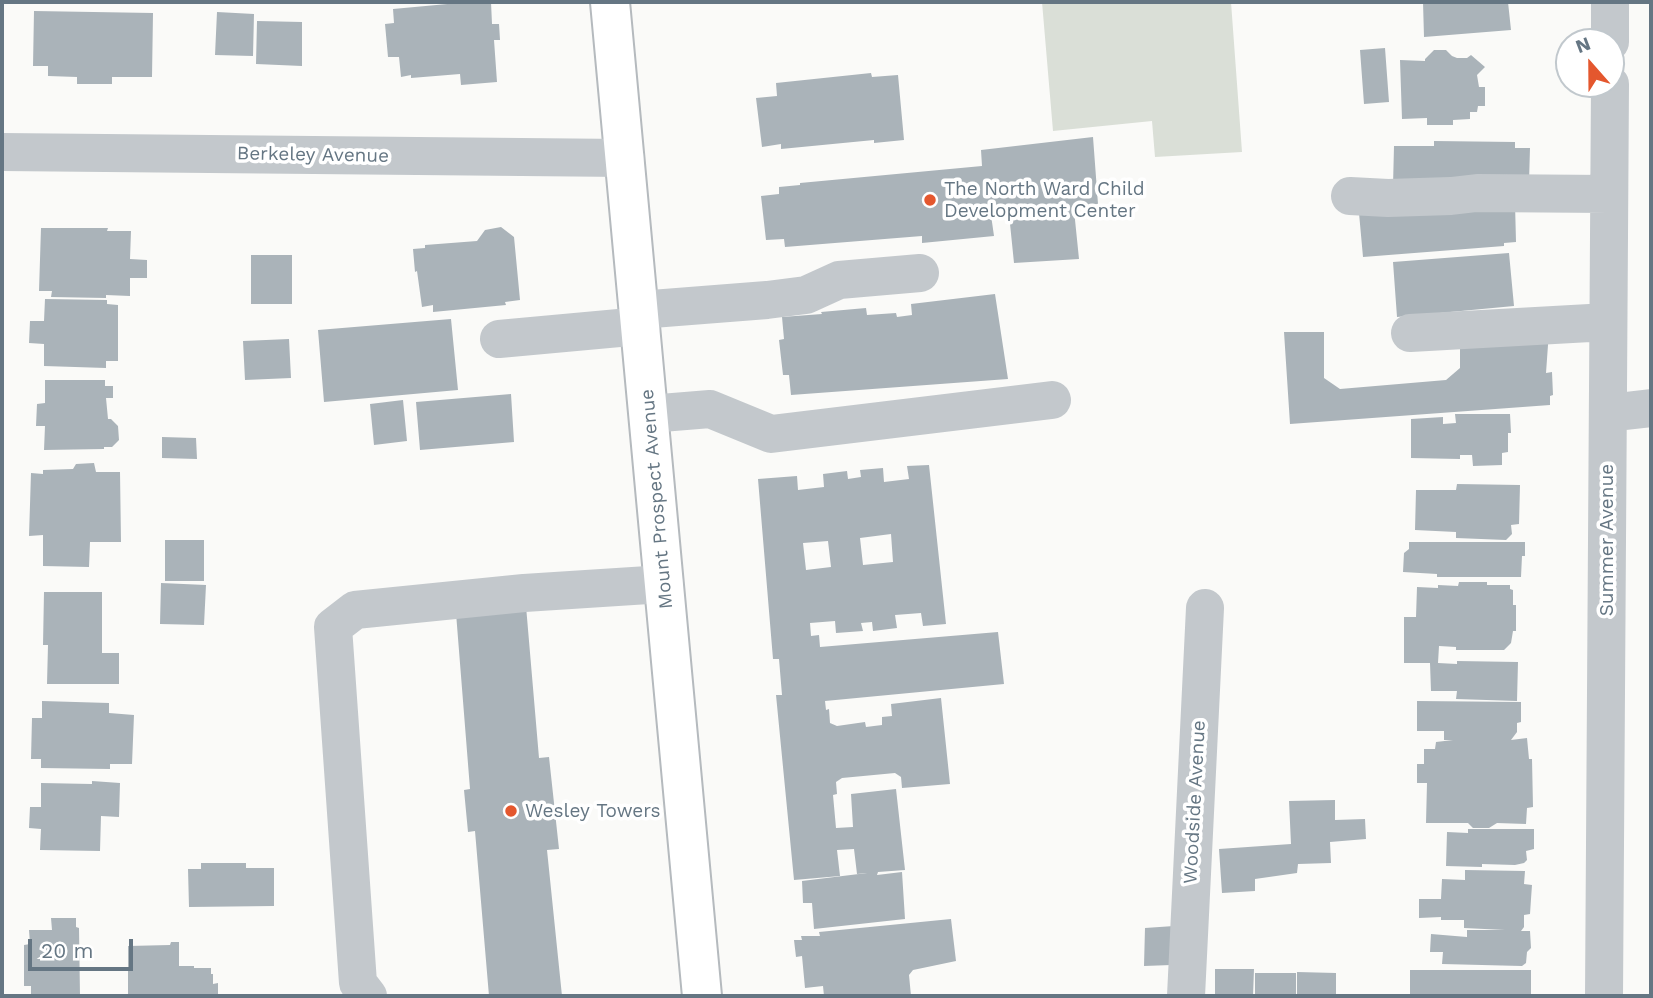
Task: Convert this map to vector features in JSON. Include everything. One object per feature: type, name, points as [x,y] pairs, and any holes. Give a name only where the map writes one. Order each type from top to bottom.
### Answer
[{"type":"main road","name":"Mount Prospect Avenue","points":[[610,2],[702,996]]},
{"type":"street","points":[[1610,2],[1610,28]]},
{"type":"street","name":"Summer Avenue","points":[[1604,996],[1610,98]]},
{"type":"street","name":"Berkeley Avenue","points":[[2,152],[625,158]]},
{"type":"street","points":[[1350,196],[1388,198],[1478,193],[1609,194]]},
{"type":"street","points":[[499,339],[806,295],[839,280],[920,273]]},
{"type":"street","points":[[1410,333],[1608,322]]},
{"type":"street","points":[[649,414],[710,409],[771,434],[1052,400]]},
{"type":"street","points":[[1608,413],[1651,408]]},
{"type":"street","points":[[368,996],[358,983],[333,627],[355,610],[524,593],[664,584]]},
{"type":"street","name":"Woodside Avenue","points":[[1186,996],[1205,608]]},
{"type":"shaded area","points":[[1042,2],[1231,2],[1242,152],[1155,157],[1152,121],[1053,131]]},
{"type":"building","points":[[491,2],[492,24],[499,24],[500,40],[494,40],[497,82],[461,85],[460,74],[401,77],[399,57],[388,57],[385,24],[394,23],[393,9]]},
{"type":"building","points":[[1423,2],[1508,2],[1511,30],[1424,37]]},
{"type":"building","points":[[34,11],[153,13],[152,77],[112,77],[112,84],[77,84],[77,77],[48,76],[48,66],[33,66]]},
{"type":"building","points":[[217,12],[254,14],[253,56],[215,55]]},
{"type":"building","points":[[257,21],[302,22],[302,66],[256,64]]},
{"type":"building","points":[[1385,48],[1389,102],[1364,104],[1360,50]]},
{"type":"building","points":[[1434,50],[1446,50],[1457,58],[1471,55],[1485,67],[1477,75],[1479,87],[1485,87],[1485,106],[1478,106],[1477,112],[1470,112],[1470,119],[1453,120],[1453,125],[1427,125],[1427,118],[1402,119],[1400,60],[1425,61]]},
{"type":"building","points":[[871,73],[872,77],[898,75],[904,140],[874,143],[874,140],[781,149],[781,144],[762,147],[756,98],[777,96],[776,83]]},
{"type":"building","name":"The North Ward Child Development Center","points":[[1093,137],[1098,204],[1077,206],[1074,210],[1079,259],[1014,263],[1009,214],[991,215],[994,236],[922,243],[922,236],[785,247],[784,239],[766,240],[761,196],[779,194],[779,187],[982,166],[981,150]]},
{"type":"building","points":[[1434,141],[1515,142],[1515,148],[1530,148],[1529,182],[1393,186],[1394,146],[1434,146]]},
{"type":"building","points":[[1515,203],[1516,242],[1504,243],[1504,246],[1363,257],[1359,213]]},
{"type":"building","points":[[501,227],[514,237],[520,300],[505,302],[506,305],[433,312],[433,305],[422,307],[413,249],[425,248],[425,245],[477,241],[485,230]]},
{"type":"building","points":[[41,228],[108,228],[107,231],[131,231],[130,259],[147,260],[147,278],[130,278],[130,296],[51,297],[52,291],[39,291]]},
{"type":"building","points":[[1509,253],[1514,306],[1397,317],[1393,262]]},
{"type":"building","points":[[251,255],[292,255],[292,304],[251,304]]},
{"type":"building","points":[[995,294],[1008,379],[791,395],[789,375],[783,375],[779,340],[784,339],[782,317],[866,308],[867,315],[896,313],[897,317],[912,315],[911,304]]},
{"type":"building","points":[[45,299],[107,300],[107,304],[118,305],[118,361],[106,361],[106,368],[44,366],[44,344],[29,343],[30,321],[44,321]]},
{"type":"building","points":[[451,319],[458,390],[324,402],[318,330]]},
{"type":"building","points":[[1549,331],[1546,373],[1552,372],[1553,395],[1550,396],[1550,405],[1290,424],[1284,332],[1324,332],[1324,378],[1340,389],[1446,380],[1460,368],[1460,337]]},
{"type":"building","points":[[289,339],[291,378],[245,380],[243,341]]},
{"type":"building","points":[[45,380],[105,380],[105,386],[113,386],[113,398],[106,398],[108,419],[118,426],[119,440],[112,447],[104,449],[44,450],[45,426],[36,426],[37,404],[45,403]]},
{"type":"building","points":[[511,394],[514,442],[420,450],[416,402]]},
{"type":"building","points":[[403,400],[407,441],[374,445],[370,404]]},
{"type":"building","points":[[1455,414],[1510,414],[1511,433],[1508,433],[1508,452],[1502,453],[1502,465],[1473,466],[1472,455],[1460,455],[1460,459],[1411,458],[1411,419],[1443,417],[1443,424],[1456,423]]},
{"type":"building","points":[[162,437],[196,438],[197,459],[162,458]]},
{"type":"building","points":[[94,463],[96,472],[120,472],[121,542],[90,542],[89,567],[43,566],[43,535],[29,536],[31,473],[43,474],[43,470],[73,469],[76,464]]},
{"type":"building","points":[[929,465],[946,624],[923,626],[921,613],[895,615],[897,628],[873,631],[872,622],[861,623],[863,631],[836,633],[835,621],[810,623],[811,636],[819,635],[820,647],[998,632],[1004,684],[825,701],[826,710],[829,709],[830,723],[837,726],[865,722],[866,727],[882,725],[882,717],[892,716],[891,704],[941,698],[950,784],[902,788],[901,777],[895,773],[842,778],[836,782],[837,794],[833,795],[836,828],[853,827],[851,794],[896,789],[905,870],[878,872],[877,875],[902,872],[905,919],[814,929],[812,903],[803,903],[802,881],[867,873],[857,874],[854,849],[837,850],[840,876],[794,880],[776,695],[782,695],[779,659],[773,659],[758,479],[797,476],[798,490],[824,487],[823,474],[847,471],[848,479],[861,477],[860,470],[883,468],[884,482],[909,479],[907,466]],"holes":[[[891,534],[893,562],[863,565],[860,538]],[[828,541],[831,567],[806,570],[803,543]]]},
{"type":"building","points":[[1457,484],[1520,485],[1519,524],[1511,525],[1512,534],[1506,540],[1456,538],[1456,532],[1415,530],[1416,490],[1456,490]]},
{"type":"building","points":[[165,540],[204,540],[204,581],[165,581]]},
{"type":"building","points":[[1409,542],[1525,542],[1521,577],[1437,577],[1437,574],[1403,572],[1404,553],[1409,549]]},
{"type":"building","points":[[1459,582],[1510,585],[1513,590],[1513,605],[1516,605],[1516,631],[1513,631],[1511,643],[1504,650],[1456,650],[1456,647],[1439,646],[1438,663],[1518,662],[1517,701],[1456,699],[1457,691],[1431,691],[1430,663],[1404,663],[1404,617],[1416,617],[1417,587],[1458,586]]},
{"type":"building","points":[[161,583],[206,585],[204,625],[160,624]]},
{"type":"building","points":[[44,592],[102,592],[102,653],[119,653],[119,684],[47,684],[48,645],[43,645]]},
{"type":"building","name":"Wesley Towers","points":[[526,606],[539,758],[549,757],[559,849],[547,850],[562,996],[489,996],[475,831],[468,832],[464,790],[470,789],[456,613]]},
{"type":"building","points":[[42,701],[109,703],[109,713],[134,715],[132,764],[110,764],[110,769],[41,768],[41,759],[31,759],[32,718],[42,718]]},
{"type":"building","points":[[1417,701],[1521,702],[1521,722],[1517,723],[1517,732],[1511,740],[1527,738],[1529,759],[1532,759],[1533,807],[1527,808],[1526,824],[1497,823],[1489,828],[1473,828],[1468,823],[1426,823],[1427,783],[1417,783],[1417,764],[1424,764],[1424,749],[1435,749],[1436,742],[1453,740],[1444,740],[1444,731],[1417,731]]},
{"type":"building","points":[[92,781],[120,783],[119,817],[101,816],[100,851],[40,850],[41,829],[29,828],[30,807],[41,807],[41,783],[92,784]]},
{"type":"building","points":[[1335,800],[1335,820],[1365,819],[1366,839],[1330,842],[1331,863],[1298,864],[1297,873],[1255,879],[1255,891],[1222,893],[1219,849],[1291,844],[1289,801]]},
{"type":"building","points":[[1468,829],[1534,829],[1534,849],[1526,851],[1527,860],[1524,863],[1515,865],[1446,866],[1447,832],[1468,833]]},
{"type":"building","points":[[201,863],[246,863],[246,868],[274,868],[274,906],[189,907],[188,869],[201,869]]},
{"type":"building","points":[[1465,870],[1525,871],[1524,884],[1532,885],[1530,914],[1524,915],[1524,927],[1521,931],[1530,931],[1531,948],[1527,952],[1526,963],[1522,966],[1442,964],[1443,952],[1430,952],[1431,934],[1467,937],[1467,930],[1505,930],[1464,928],[1464,920],[1419,918],[1419,899],[1441,899],[1442,879],[1465,880]]},
{"type":"building","points":[[51,918],[76,918],[76,927],[79,928],[80,996],[31,996],[31,986],[24,986],[24,945],[30,944],[29,930],[52,930]]},
{"type":"building","points":[[951,919],[956,961],[913,970],[909,975],[911,996],[824,996],[823,986],[805,988],[802,956],[796,957],[794,940],[802,940],[801,936],[820,936],[819,932]]},
{"type":"building","points":[[1174,926],[1171,965],[1144,966],[1145,928]]},
{"type":"building","points":[[171,942],[179,942],[179,966],[211,968],[213,984],[218,983],[218,996],[128,996],[128,946],[170,945]]},
{"type":"building","points":[[1215,969],[1254,969],[1253,996],[1215,996]]},
{"type":"building","points":[[1410,970],[1531,970],[1531,994],[1410,996]]},
{"type":"building","points":[[1297,972],[1336,973],[1336,996],[1297,996]]},
{"type":"building","points":[[1255,973],[1296,973],[1296,996],[1255,996]]},
{"type":"place","name":"The North Ward Child Development Center","points":[[930,200]]},
{"type":"place","name":"Wesley Towers","points":[[511,811]]}]
